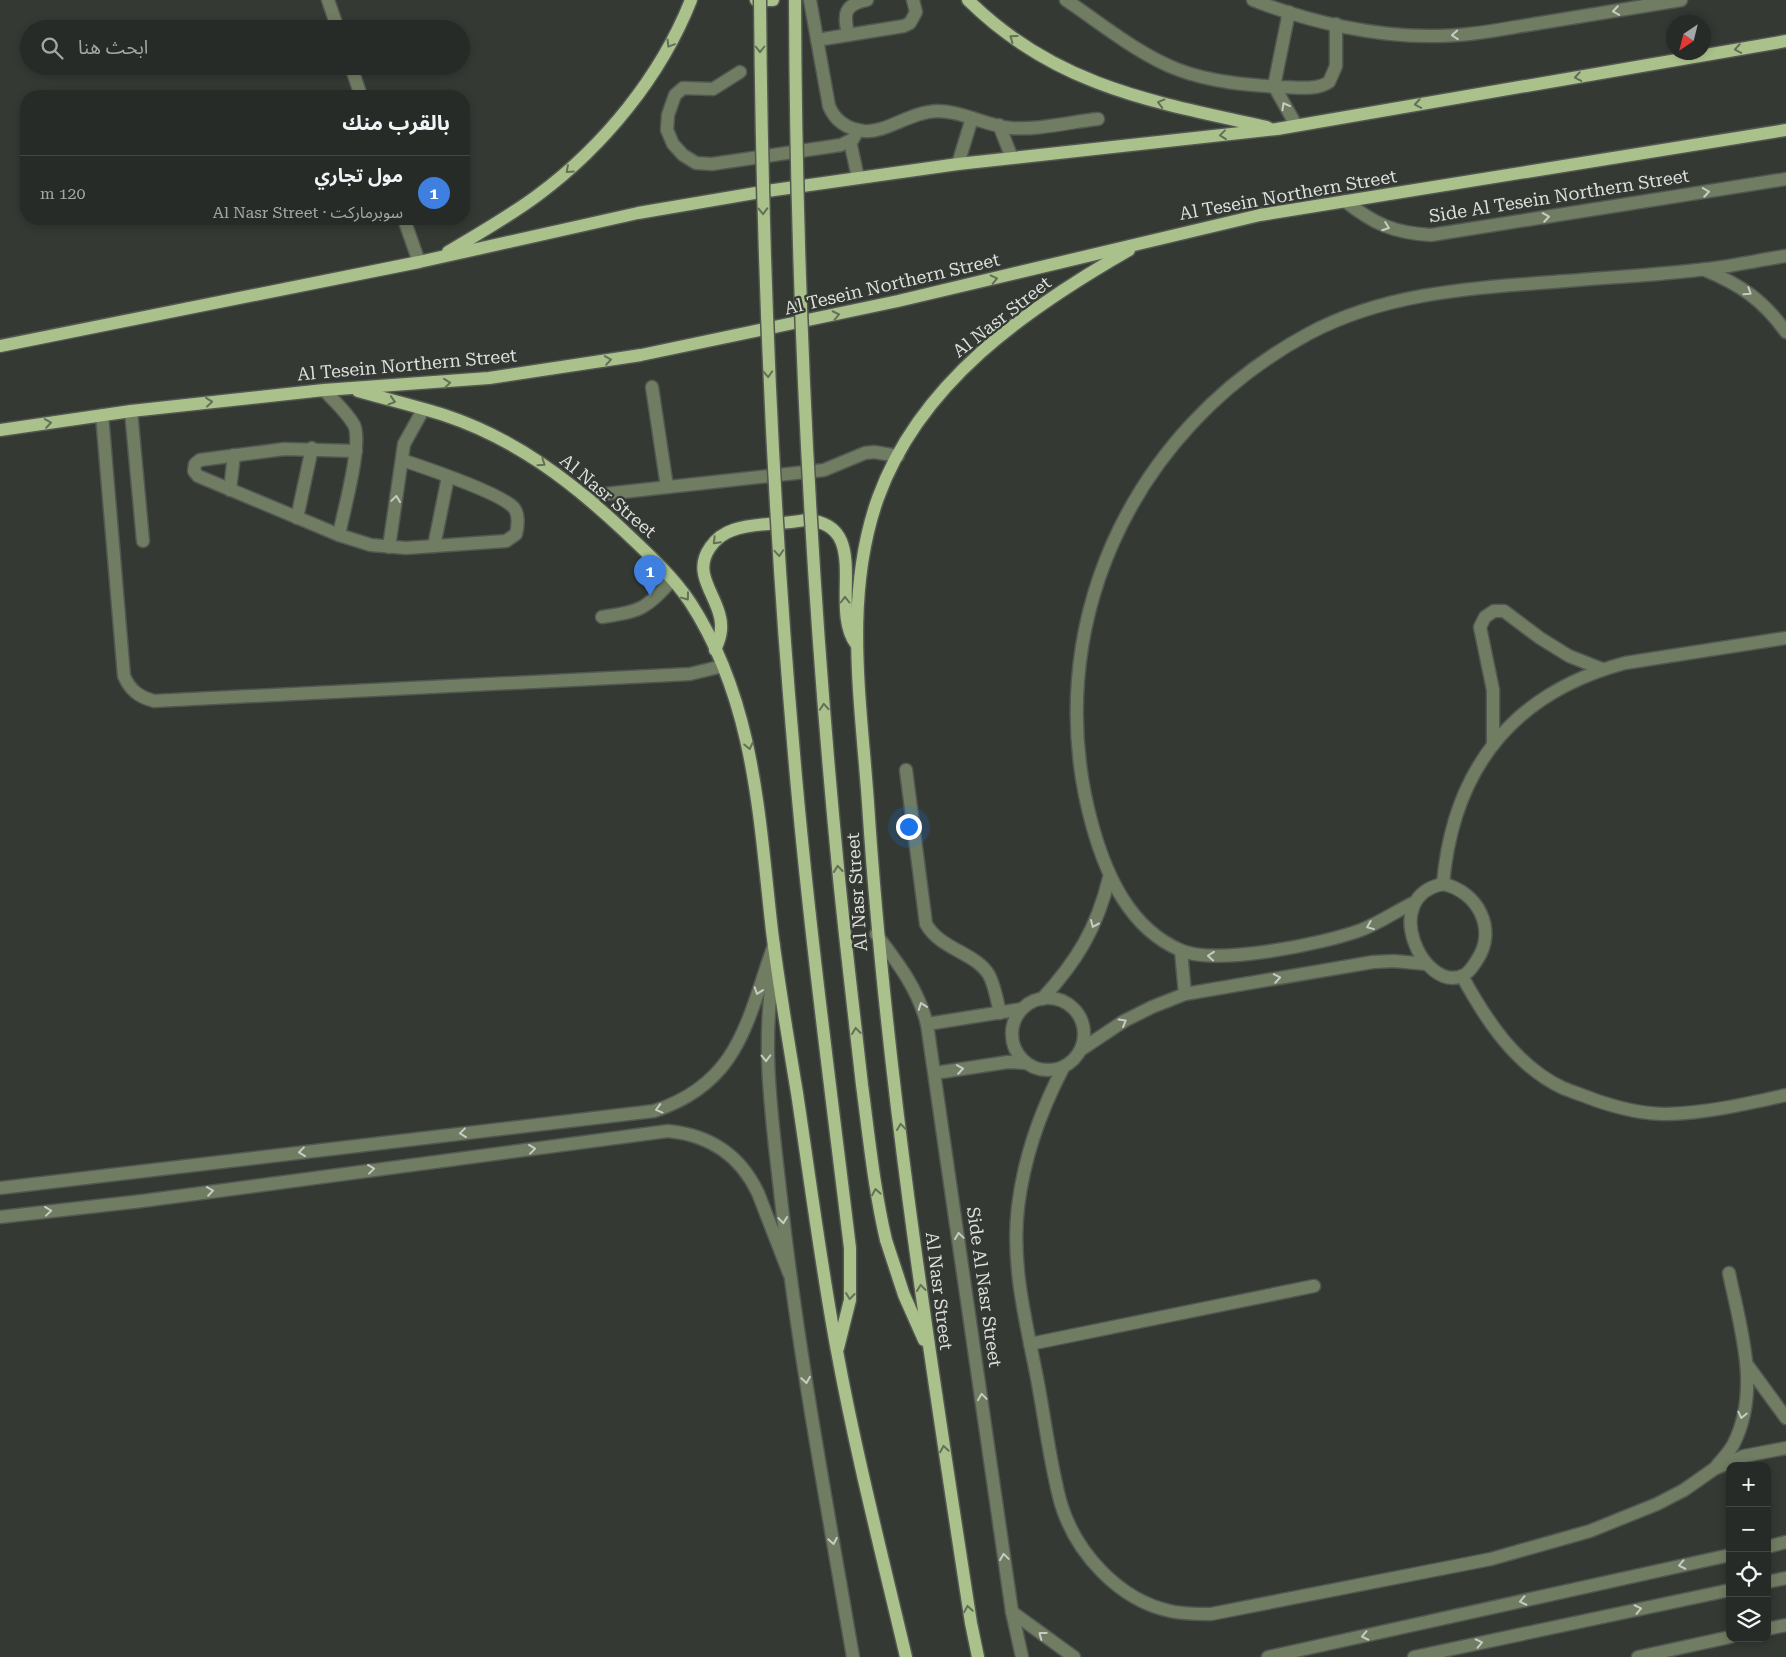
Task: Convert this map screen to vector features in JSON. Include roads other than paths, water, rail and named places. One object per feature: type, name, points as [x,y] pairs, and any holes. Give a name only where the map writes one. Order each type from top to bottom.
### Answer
[{"type":"main road","points":[[440,257],[538,195],[585,155],[611,128],[643,86],[674,37],[691,0]]},
{"type":"main road","points":[[773,0],[758,0],[766,337],[779,554],[794,755],[817,981],[850,1248],[850,1300],[837,1350]]},
{"type":"main road","points":[[794,0],[801,331],[812,544],[828,758],[848,970],[874,1182],[886,1240],[904,1295],[928,1349]]},
{"type":"main road","points":[[968,0],[998,27],[1043,58],[1101,86],[1166,105],[1276,129]]},
{"type":"main road","points":[[0,346],[419,262],[638,213],[958,164],[1276,129],[1786,41]]},
{"type":"main road","name":"Al Tesein Northern Street","points":[[0,430],[131,410],[346,388],[438,384],[489,378],[683,348],[916,297],[1143,242],[1260,216],[1786,130]]},
{"type":"main road","name":"Al Nasr Street","points":[[978,1657],[969,1613],[928,1349],[876,934],[857,646],[856,615],[863,554],[879,496],[898,456],[920,418],[938,395],[979,353],[1084,277],[1143,242]]},
{"type":"main road","name":"Al Nasr Street","points":[[346,388],[424,410],[469,425],[503,440],[535,459],[586,496],[648,554],[689,601],[723,666],[746,735],[754,770],[775,951],[837,1350],[906,1657]]},
{"type":"main road","points":[[715,650],[719,642],[721,623],[704,574],[704,564],[710,547],[717,539],[736,529],[804,520],[814,520],[830,527],[842,542],[845,560],[846,622],[851,638],[857,646]]},
{"type":"street","points":[[328,0],[335,20]]},
{"type":"street","points":[[810,0],[832,113],[844,125],[858,130],[878,129],[908,116],[936,111],[951,112],[999,126],[1020,128],[1098,119]]},
{"type":"street","points":[[848,36],[845,19],[848,8],[853,4],[867,0]]},
{"type":"street","points":[[817,40],[848,36],[910,23],[916,12],[913,0]]},
{"type":"street","points":[[1066,0],[1143,51],[1178,70],[1216,80],[1274,86],[1316,88],[1329,82],[1336,66],[1336,24]]},
{"type":"street","points":[[1253,0],[1289,12],[1336,24],[1374,31],[1435,36],[1476,33],[1681,0]]},
{"type":"street","points":[[1289,12],[1274,86],[1296,125]]},
{"type":"street","points":[[740,72],[713,89],[683,88],[675,94],[668,115],[667,130],[673,144],[689,160],[712,164],[841,145],[850,141],[858,130]]},
{"type":"street","points":[[354,75],[359,90]]},
{"type":"street","points":[[958,164],[972,118]]},
{"type":"street","points":[[999,126],[1012,158]]},
{"type":"street","points":[[850,141],[858,178]]},
{"type":"street","name":"Side Al Tesein Northern Street","points":[[1345,201],[1381,226],[1405,234],[1431,235],[1786,179]]},
{"type":"street","points":[[406,225],[419,262]]},
{"type":"street","points":[[1413,903],[1410,922],[1418,952],[1427,964],[1443,976],[1462,976],[1472,968],[1484,944],[1483,917],[1468,894],[1457,887],[1443,884],[1431,887],[1420,894],[1413,903],[1381,922],[1332,938],[1233,957],[1213,957],[1181,951],[1143,924],[1126,905],[1109,878],[1088,813],[1080,766],[1076,718],[1078,680],[1086,624],[1098,578],[1116,534],[1138,492],[1165,452],[1196,417],[1231,385],[1262,362],[1311,333],[1354,314],[1400,300],[1446,291],[1704,270],[1786,256]]},
{"type":"street","points":[[1704,270],[1730,280],[1756,297],[1786,332]]},
{"type":"street","points":[[652,387],[667,487]]},
{"type":"street","points":[[324,390],[353,424],[356,434],[356,451],[339,535]]},
{"type":"street","points":[[131,410],[143,541]]},
{"type":"street","points":[[389,547],[406,438],[424,410]]},
{"type":"street","points":[[102,415],[124,676],[128,685],[144,698],[154,701],[690,674],[723,666]]},
{"type":"street","points":[[356,451],[312,448],[260,451],[200,460],[194,467],[198,476],[297,518],[339,535],[389,547],[506,541],[513,538],[517,530],[517,516],[510,504],[448,476],[402,460]]},
{"type":"street","points":[[297,518],[312,448]]},
{"type":"street","points":[[586,496],[824,470],[864,453],[874,452],[898,456]]},
{"type":"street","points":[[230,490],[234,455]]},
{"type":"street","points":[[434,546],[448,476]]},
{"type":"street","points":[[602,617],[630,613],[645,608],[672,580]]},
{"type":"street","points":[[1493,745],[1493,690],[1480,626],[1485,617],[1494,611],[1504,611],[1540,638],[1569,656],[1602,669]]},
{"type":"street","points":[[1443,884],[1446,854],[1459,804],[1476,770],[1493,745],[1515,720],[1542,699],[1570,682],[1602,669],[1626,663],[1786,638]]},
{"type":"street","points":[[906,770],[926,924],[937,939],[984,969],[992,982],[1000,1013]]},
{"type":"street","points":[[1042,999],[1077,956],[1091,932],[1102,907],[1109,878]]},
{"type":"street","name":"Side Al Nasr Street","points":[[876,934],[907,975],[917,993],[927,1024],[1012,1612],[1022,1657]]},
{"type":"street","points":[[0,1188],[654,1111],[675,1104],[694,1094],[711,1081],[726,1065],[737,1047],[775,951]]},
{"type":"street","points":[[775,951],[767,1012],[767,1075],[789,1273],[853,1657]]},
{"type":"street","points":[[1181,951],[1185,994]]},
{"type":"street","points":[[1427,964],[1394,961],[1373,962],[1185,994],[1124,1021],[1082,1049],[1074,1060],[1063,1068],[1045,1103],[1028,1150],[1018,1208],[1017,1268],[1061,1504],[1072,1529],[1092,1561],[1118,1586],[1150,1604],[1169,1611],[1211,1614],[1491,1559],[1590,1531],[1633,1514],[1684,1490],[1714,1469],[1744,1456],[1786,1448]]},
{"type":"street","points":[[1462,976],[1489,1020],[1522,1060],[1562,1087],[1619,1109],[1664,1114],[1713,1111],[1786,1095]]},
{"type":"street","points":[[1063,1068],[1037,1069],[1026,1063],[1016,1051],[1012,1037],[1014,1022],[1022,1009],[1031,1002],[1042,999],[1058,999],[1071,1007],[1081,1019],[1084,1034],[1082,1049]]},
{"type":"street","points":[[927,1024],[1022,1009]]},
{"type":"street","points":[[935,1073],[1008,1062],[1026,1063]]},
{"type":"street","points":[[0,1216],[142,1200],[668,1131],[698,1136],[713,1142],[736,1159],[758,1193],[789,1273]]},
{"type":"street","points":[[1714,1469],[1734,1443],[1747,1393],[1748,1366],[1729,1273]]},
{"type":"street","points":[[1030,1344],[1314,1286]]},
{"type":"street","points":[[1748,1366],[1786,1418]]},
{"type":"street","points":[[1771,1546],[1786,1542]]},
{"type":"street","points":[[1268,1657],[1726,1556]]},
{"type":"street","points":[[1771,1581],[1786,1578]]},
{"type":"street","points":[[1414,1657],[1726,1591]]},
{"type":"street","points":[[1012,1612],[1074,1657]]},
{"type":"street","points":[[1771,1628],[1786,1625]]},
{"type":"street","points":[[1638,1657],[1726,1638]]},
{"type":"street","points":[[1700,1644],[1702,1657]]},
{"type":"place","name":"مول تجاري","points":[[650,596]]}]
